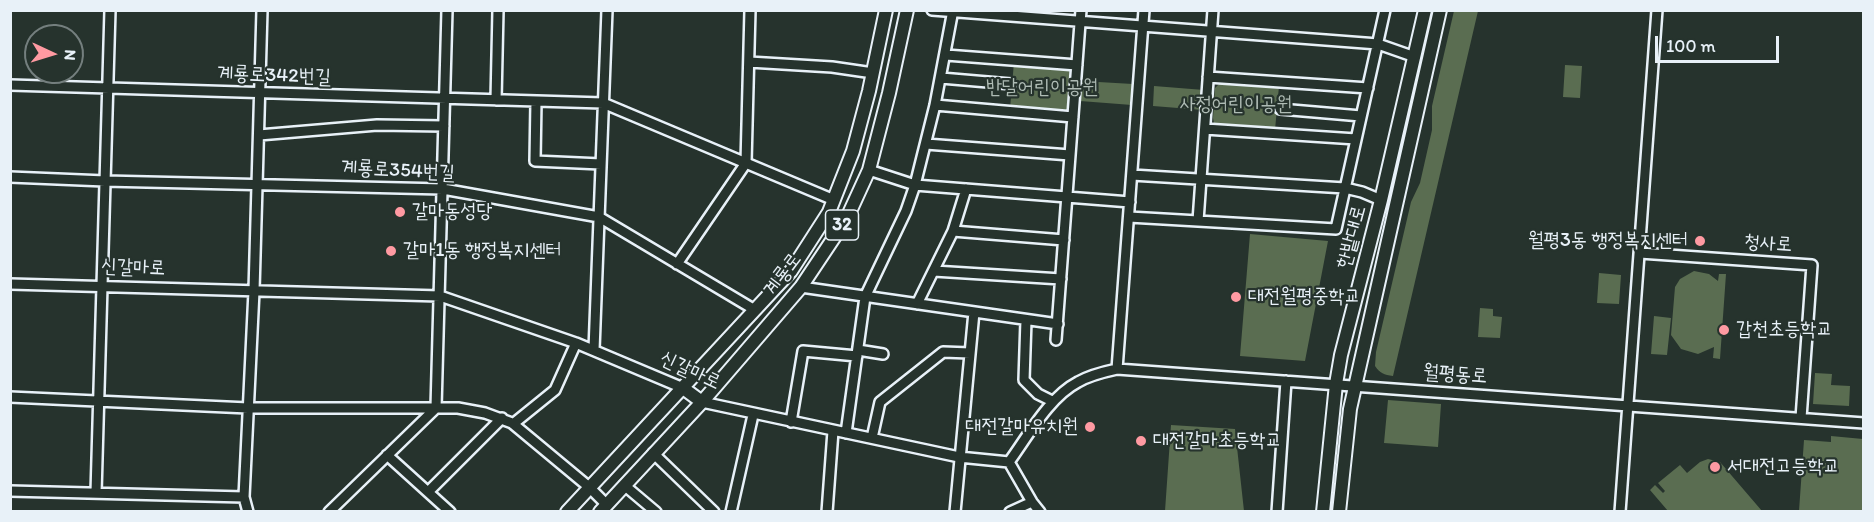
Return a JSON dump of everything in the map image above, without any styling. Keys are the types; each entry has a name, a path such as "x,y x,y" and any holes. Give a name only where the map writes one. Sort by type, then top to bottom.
{"main road":[{"name":"계룡로","path":"567,512 791,271 829,212 853,151 886,10"},
{"name":"계룡로","path":"603,508 702,402 801,287 847,218 869,170 907,10"},
{"name":"한밭대로","path":"1323,512 1341,355 1381,200 1425,10"},
{"name":"한밭대로","path":"1339,512 1350,409 1440,10"},
{"name":"신갈마로","path":"683,388 702,402"}],"street":[{"path":"96,493 110,10"},
{"path":"248,512 244,497 254,291 262,10"},
{"path":"329,512 436,408 447,10"},
{"path":"496,100 498,10"},
{"path":"594,350 607,10"},
{"path":"677,264 746,163 750,10"},
{"path":"932,10 1378,44 1415,57"},
{"path":"1056,340 1081,10"},
{"path":"1117,369 1144,10"},
{"path":"1198,221 1213,10"},
{"path":"1129,217 1336,229 1385,10"},
{"path":"1620,512 1657,10"},
{"path":"846,433 865,297 906,211 915,185 941,78 953,12"},
{"path":"946,55 1077,65"},
{"path":"749,62 832,67 873,73"},
{"path":"1208,77 1368,88"},
{"path":"941,78 1011,84"},
{"name":"계룡로342번길","path":"10,85 603,103 834,200"},
{"path":"536,101 535,161 601,164"},
{"path":"935,105 1073,117"},
{"path":"1280,109 1361,116"},
{"path":"259,135 377,125 444,126"},
{"path":"1205,129 1356,138"},
{"path":"926,144 1070,155"},
{"path":"869,170 915,185 1130,202"},
{"path":"1132,175 1345,188 1381,200"},
{"name":"계룡로354번길","path":"10,177 443,189 599,217 755,310"},
{"path":"917,304 952,231 966,189"},
{"path":"952,231 1064,240"},
{"name":"청사로","path":"1640,253 1812,266 1801,418"},
{"path":"934,271 1061,279"},
{"name":"신갈마로","path":"10,284 440,296 576,343 683,388"},
{"path":"801,287 1058,324"},
{"path":"955,512 974,312"},
{"path":"1026,320 1024,380 1038,394 1052,402"},
{"path":"513,424 555,390 576,343"},
{"path":"791,422 803,351 883,354"},
{"path":"872,438 880,402 943,352 970,353"},
{"name":"월평동로","path":"1009,462 1052,402 1077,382 1092,375 1117,369 1863,423"},
{"path":"1276,512 1286,381"},
{"path":"10,398 248,408 436,408 476,411 502,418 513,424 589,487 603,508"},
{"name":"신갈마로","path":"702,402 959,457 1009,462"},
{"path":"731,512 753,414"},
{"path":"428,492 502,418"},
{"path":"827,512 833,431"},
{"path":"653,453 714,512"},
{"path":"387,455 448,511"},
{"path":"1009,462 1040,512"},
{"path":"624,485 656,512"},
{"path":"10,491 244,497"},
{"path":"1010,512 1032,502"}],"green space":[{"path":"1454,11 1478,11 1393,376 1390,376 1375,366 1376,352 1411,202 1420,183 1432,130 1432,106"},
{"name":"반달어린이공원","path":"1014,62 1073,67 1070,114 1010,109"},
{"path":"1565,65 1582,66 1580,98 1563,97"},
{"path":"1081,81 1133,84 1132,105 1080,101"},
{"name":"사정어린이공원","path":"1221,82 1279,86 1275,130 1218,126 1214,123 1215,88"},
{"path":"1154,86 1204,90 1203,110 1153,106"},
{"path":"1250,234 1328,241 1305,361 1240,356"},
{"path":"1694,271 1709,274 1718,281 1719,274 1726,274 1720,359 1713,358 1714,347 1698,354 1681,349 1671,335 1675,287 1680,279"},
{"path":"1599,273 1621,275 1619,304 1597,303"},
{"path":"1480,308 1493,309 1493,316 1502,317 1500,338 1478,337"},
{"path":"1654,316 1671,318 1667,355 1651,354"},
{"path":"1815,373 1832,374 1831,385 1850,386 1849,406 1813,404"},
{"path":"1388,400 1441,404 1438,447 1384,443"},
{"path":"1171,425 1235,429 1244,511 1165,511"},
{"path":"1831,436 1863,439 1863,511 1799,511 1804,440 1831,442"},
{"path":"1708,459 1720,462 1762,511 1668,511 1650,490 1655,485 1663,493 1665,491 1658,483 1680,465 1687,473 1700,462"}],"place":[{"name":"갈마동성당","path":"400,212"},
{"name":"월평3동 행정복지센터","path":"1700,241"},
{"name":"갈마1동 행정복지센터","path":"391,251"},
{"name":"대전월평중학교","path":"1236,297"},
{"name":"갑천초등학교","path":"1724,330"},
{"name":"대전갈마유치원","path":"1090,427"},
{"name":"대전갈마초등학교","path":"1141,441"},
{"name":"서대전고등학교","path":"1715,467"}]}
